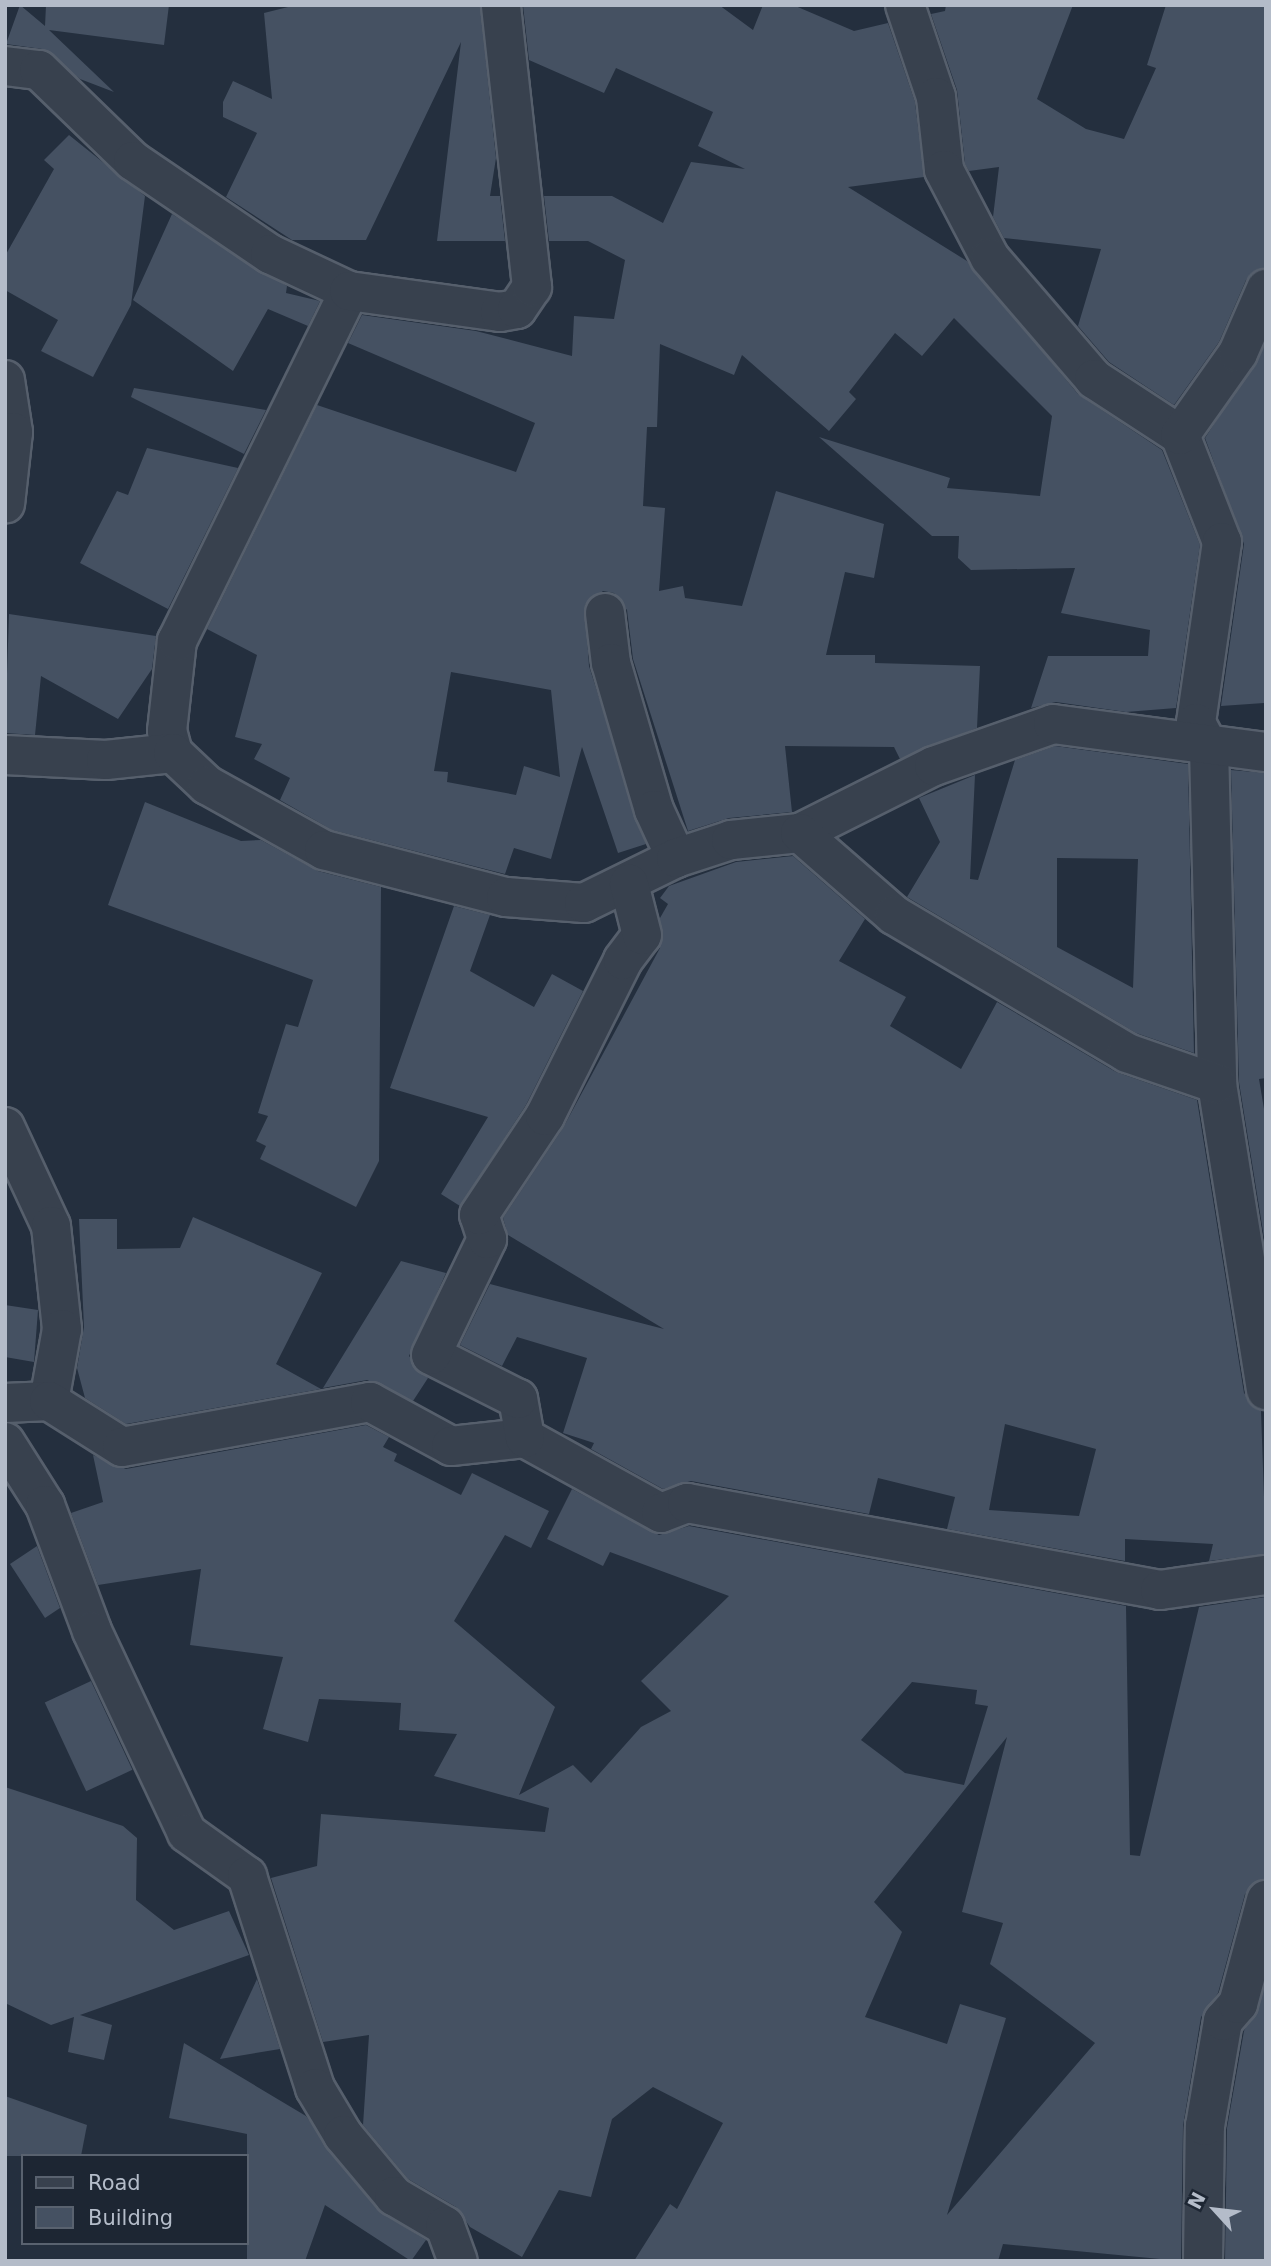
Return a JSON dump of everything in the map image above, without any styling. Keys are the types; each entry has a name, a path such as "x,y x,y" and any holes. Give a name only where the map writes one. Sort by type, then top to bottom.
{"street":[{"path":"5,66 39,70 133,161 270,254 349,291 500,312 517,309 532,287 501,5"},
{"path":"905,5 936,97 944,170 990,258 1094,379 1180,435 1223,542 1196,723 1209,747 1217,1084 1266,1390"},
{"path":"1180,435 1238,353 1266,289"},
{"path":"349,291 177,641 167,731 173,753 207,785 324,850 506,897 584,903 629,884 676,858 731,840 800,833 934,766 1053,724 1209,747 1266,752"},
{"path":"5,380 13,432 5,504"},
{"path":"605,613 622,703 653,810 676,858"},
{"path":"5,755 106,760 173,753"},
{"path":"800,833 894,915 1127,1052 1217,1084"},
{"path":"525,1438 518,1399 431,1355 487,1239 480,1215 545,1116 642,935 629,884"},
{"path":"5,1127 51,1226 62,1329 49,1401"},
{"path":"5,1403 49,1401 122,1447 370,1402 451,1446 525,1438 661,1513 687,1503 1160,1590 1266,1575"},
{"path":"5,1442 45,1505 92,1631 187,1833 247,1876 315,2088 343,2135 394,2196 444,2226 458,2261"},
{"path":"1203,2261 1205,2126 1221,2034 1238,2004 1266,1900"}],"building":[{"path":"20,5 45,26 46,5 169,5 164,45 49,30 114,92 80,79 42,49 6,44"},
{"path":"296,5 480,5 496,158 490,196 500,196 505,241 437,241 461,42 366,240 292,240 226,197 257,133 223,117 223,102 233,81 272,99 264,13"},
{"path":"523,5 719,5 753,30 763,5 793,5 854,31 888,23 915,102 924,177 848,187 967,261 1078,394 1162,450 1200,545 1176,708 1126,712 1056,702 1031,708 1048,656 1148,656 1150,630 1061,613 1075,568 971,570 958,558 959,536 932,536 819,437 950,478 947,488 1040,496 1052,416 954,318 922,356 895,333 849,392 856,399 829,431 742,355 734,375 660,344 657,427 647,427 643,506 665,508 659,591 683,586 685,598 742,606 776,491 884,524 874,578 845,572 826,655 875,655 875,663 980,666 977,728 900,759 894,747 785,746 792,812 729,818 688,831 633,659 627,610 614,593 603,591 585,605 589,666 646,844 618,853 582,747 551,859 514,848 505,874 332,830 280,800 290,778 254,759 262,744 235,737 257,655 207,629 317,405 516,472 535,423 348,343 362,315 476,331 572,356 574,316 614,319 625,260 588,241 549,241 544,196 612,196 663,223 691,162 745,169 698,146 713,112 616,68 604,93 529,60","holes":["451,672 551,690 560,777 524,766 516,795 447,782 448,772 434,771"]},
{"path":"946,5 1073,5 1037,99 1086,129 1124,139 1156,68 1147,65 1166,5 1266,5 1266,268 1246,280 1219,342 1174,405 1109,362 1078,326 1101,249 1004,238 993,217 999,167 969,171 965,164 957,90 931,14 945,11"},
{"path":"69,135 145,196 131,305 93,377 41,351 58,320 5,290 5,256 54,169 44,160"},
{"path":"172,214 287,286 286,293 320,301 308,326 268,309 233,371 133,300"},
{"path":"1266,344 1264,703 1221,706 1244,544 1205,438"},
{"path":"134,388 266,410 244,454 131,397"},
{"path":"147,448 238,468 168,609 80,563 117,491 128,495"},
{"path":"9,614 156,636 152,669 118,719 41,676 35,735 5,733"},
{"path":"1055,746 1188,764 1194,1053 1136,1033 907,897 940,842 919,798 975,775 970,879 978,880 1015,760","holes":["1057,858 1138,859 1133,988 1057,947"]},
{"path":"1231,770 1266,773 1266,1078 1259,1079 1266,1121 1266,1250 1239,1082"},
{"path":"145,802 241,841 261,840 318,871 381,887 379,1161 356,1207 260,1159 266,1146 256,1141 268,1116 258,1113 286,1024 298,1027 313,980 108,905"},
{"path":"793,856 865,919 839,961 906,997 890,1026 961,1069 997,1002 1116,1072 1197,1100 1244,1393 1261,1411 1266,1554 1209,1561 1213,1544 1125,1539 1125,1561 947,1529 955,1497 878,1478 869,1514 691,1481 663,1489 591,1449 594,1443 563,1433 587,1358 517,1337 502,1366 460,1345 490,1284 664,1329 508,1235 503,1218 563,1128 660,948 660,918 668,904 660,898 669,886 736,862","holes":["1005,1424 1096,1449 1079,1516 989,1510"]},
{"path":"454,906 490,915 470,971 534,1007 552,974 583,991 526,1105 460,1206 441,1194 488,1117 390,1088"},
{"path":"193,1217 322,1273 276,1364 321,1389 126,1424 85,1398 77,1368 84,1327 79,1219 117,1219 117,1249 180,1248"},
{"path":"401,1261 446,1273 409,1356 428,1378 413,1401 367,1380 323,1388"},
{"path":"5,1305 38,1310 34,1362 5,1357"},
{"path":"366,1425 389,1437 383,1447 397,1454 394,1461 461,1495 472,1473 549,1511 531,1548 505,1535 454,1621 555,1707 519,1795 573,1765 591,1783 641,1727 671,1711 641,1681 729,1596 610,1552 603,1566 547,1539 572,1489 659,1535 689,1526 1126,1606 1130,1855 1140,1856 1199,1607 1266,1597 1266,1879 1245,1894 1218,1993 1201,2017 1183,2126 1181,2261 1003,2244 998,2261 634,2261 670,2204 677,2209 723,2123 653,2087 612,2119 591,2197 559,2190 522,2257 470,2227 456,2207 408,2179 363,2125 369,2035 323,2042 271,1878 317,1866 321,1814 545,1832 549,1808 434,1776 457,1734 399,1730 401,1703 319,1699 308,1742 263,1729 283,1657 190,1645 201,1569 98,1585 71,1513 103,1502 93,1455 126,1469","holes":["912,1682 977,1690 975,1704 988,1706 964,1785 905,1773 861,1740","1007,1737 962,1912 1003,1923 990,1964 1095,2043 947,2215 1006,2018 960,2004 947,2044 865,2017 902,1932 874,1902"]},
{"path":"37,1546 60,1608 45,1618 10,1564"},
{"path":"91,1681 132,1770 86,1791 45,1703"},
{"path":"5,1787 123,1826 137,1838 136,1900 174,1930 229,1911 249,1955 80,2015 112,2025 104,2060 68,2052 74,2017 51,2025 5,2003"},
{"path":"257,1979 280,2049 220,2059"},
{"path":"1266,1985 1266,2261 1225,2261 1227,2128 1244,2031"},
{"path":"184,2043 306,2116 378,2210 426,2240 411,2261 325,2205 305,2261 247,2261 247,2134 169,2118"},
{"path":"5,2096 87,2125 81,2154 5,2156"}]}
